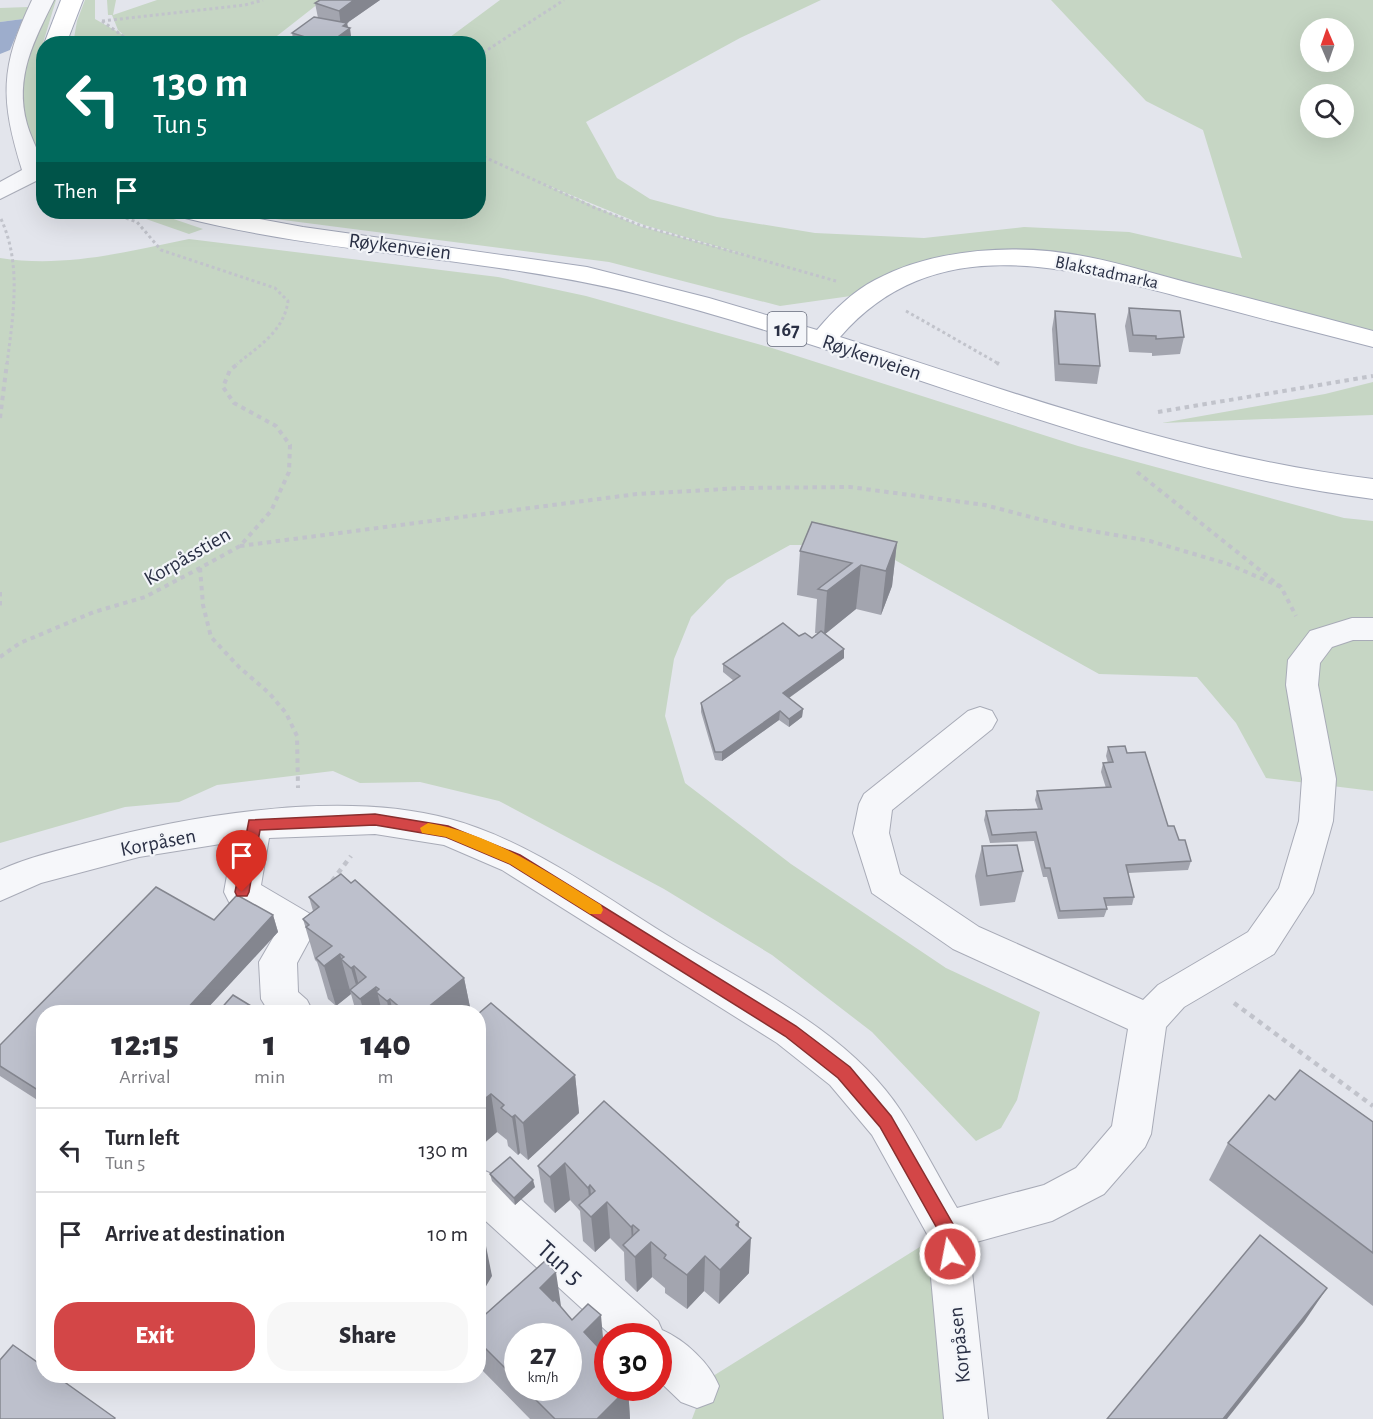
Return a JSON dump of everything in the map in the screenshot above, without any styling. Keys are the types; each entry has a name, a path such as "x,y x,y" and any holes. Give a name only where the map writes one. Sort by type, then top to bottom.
{"main road":[{"path":"58,36 72,0"},
{"name":"Røykenveien","path":"223,219 295,234 494,258 584,274 713,307 823,340 1016,406 1154,445 1248,468 1373,489"},
{"name":"Blakstadmarka","path":"823,340 843,315 885,284 929,268 975,261 1053,260 1124,273 1373,339"}],"street":[{"path":"0,192 35,172 16,131 6,72 43,0"},
{"path":"947,1230 1052,1202 1090,1181 1131,1134 1148,1020 1170,996 1261,943 1295,893 1316,821 1319,779 1302,685 1304,660 1321,639 1352,629 1373,629"},
{"path":"981,720 876,804 871,833 885,883 966,938 1148,1020"},
{"name":"Korpåsen","path":"0,886 33,871 139,843 254,825 298,822 375,819 448,832 505,856 781,1024 844,1072 886,1122 947,1230 966,1419"},
{"path":"254,825 242,892 299,926 278,962 280,999 286,1005"},
{"name":"Tun 5","path":"486,1194 629,1323"},
{"path":"672,1363 697,1386"}],"path":[{"path":"120,36 102,21 245,5 263,0"},
{"path":"486,51 563,1"},
{"path":"486,158 593,207 642,226 872,293 1006,368"},
{"path":"0,219 12,251 13,292 0,418"},
{"name":"Korpåsstien","path":"0,657 20,643 94,612 146,597 240,546 271,511 289,472 290,445 276,426 234,403 223,387 230,369 270,337 286,318 288,301 275,288 161,250 137,222 129,219"},
{"path":"1158,412 1373,376"},
{"path":"240,546 530,506 638,494 742,488 850,487 985,505 1069,527 1150,541 1228,564 1281,587 1134,470"},
{"path":"200,568 203,605 212,637 239,667 269,693 286,713 297,735 298,822"},
{"path":"0,592 0,609"},
{"path":"299,926 353,852"},
{"path":"1201,979 1373,1106"}],"green space":[{"path":"50,0 56,0 45,36 36,36 36,148 23,118 20,99 21,80 33,42"},
{"path":"85,0 95,0 95,19 125,36 74,36"},
{"path":"107,0 116,0 113,15 157,0 323,0 277,36 125,36 118,30 112,15 108,15"},
{"path":"500,0 821,0 740,38 586,122 617,178 650,199 717,217 815,233 924,238 1024,227 1129,232 1242,258 1203,130 1146,101 1051,0 1373,0 1373,334 1014,259 929,268 872,293 780,306 609,262 276,219 486,219 486,36 451,36","holes":["539,182 644,225 750,256 639,226"]},
{"path":"28,7 23,19 0,22 0,8"},
{"path":"146,219 174,219 203,229 189,234"},
{"path":"189,239 498,277 586,296 772,348 1078,446 1344,518 1373,521 1373,791 1266,778 1236,723 1197,677 1099,674 868,545 790,545 727,580 691,617 674,659 665,716 685,783 791,864 946,968 1040,1012 1017,1100 1001,1128 976,1141 872,1032 772,955 664,889 499,801 420,782 360,783 333,771 217,785 179,802 125,807 0,843 0,258 24,261 72,260"},
{"path":"1373,382 1373,415 1162,423 1325,394"},
{"path":"947,1230 966,1419 692,1419 698,1403 697,1386"}],"water":[{"path":"23,19 10,50 0,54 0,22"}],"building":[{"path":"320,0 354,0 339,11 315,3"},
{"path":"314,17 347,23 343,26 350,28 339,36 302,36 292,33"},
{"path":"1129,308 1180,311 1184,337 1156,339 1156,336 1133,335"},
{"path":"1055,311 1095,314 1100,366 1059,364"},
{"path":"812,522 897,542 886,571 861,565 827,591 818,589 852,563 800,551"},
{"path":"783,623 799,636 805,633 812,638 821,631 844,649 783,693 803,709 789,719 780,711 722,752 715,752 701,703 740,676 723,664"},
{"path":"1125,746 1127,753 1145,752 1168,826 1174,826 1179,840 1185,840 1191,861 1126,865 1134,897 1104,898 1107,909 1060,911 1050,868 1045,868 1036,832 992,835 986,811 1042,809 1037,791 1111,787 1103,763 1113,762 1108,747"},
{"path":"1017,845 1023,871 987,876 982,846"},
{"path":"341,874 351,883 355,880 464,978 431,1005 397,1005 390,999 387,1001 376,992 379,989 376,987 360,999 350,990 366,977 354,966 351,968 341,959 344,957 340,954 324,966 316,958 332,946 306,927 309,925 303,919 319,907 309,897"},
{"path":"156,887 214,920 237,895 273,915 190,1005 39,1005"},
{"path":"233,995 249,1005 224,1005"},
{"path":"491,1003 575,1075 523,1123 515,1115 512,1117 501,1108 504,1105 491,1094 486,1098 486,1007"},
{"path":"36,1009 36,1089 0,1066 0,1045"},
{"path":"1300,1070 1373,1122 1373,1253 1228,1143 1269,1095 1275,1100"},
{"path":"604,1101 739,1222 736,1225 751,1238 720,1270 705,1256 687,1275 664,1258 666,1255 651,1242 635,1257 623,1245 639,1230 633,1225 631,1227 607,1202 591,1217 579,1205 595,1191 590,1185 588,1188 565,1163 550,1177 538,1166"},
{"path":"510,1157 533,1180 514,1198 490,1174"},
{"path":"1260,1235 1327,1288 1223,1419 1107,1419"},
{"path":"545,1261 556,1272 540,1288 553,1301 555,1300 572,1320 588,1304 601,1315 584,1332 594,1343 594,1401 615,1401 597,1419 555,1419 537,1401 582,1401 582,1323 504,1323 504,1367 486,1349 486,1314"},
{"path":"13,1345 36,1361 36,1383 66,1383 115,1418 0,1419 0,1360"}],"slow traffic":[{"path":"428,828 448,832 515,860 596,910"}],"route":[{"path":"242,892 254,825 375,819 448,832 515,860 791,1031 844,1072 886,1122 947,1230 950,1254"}]}
